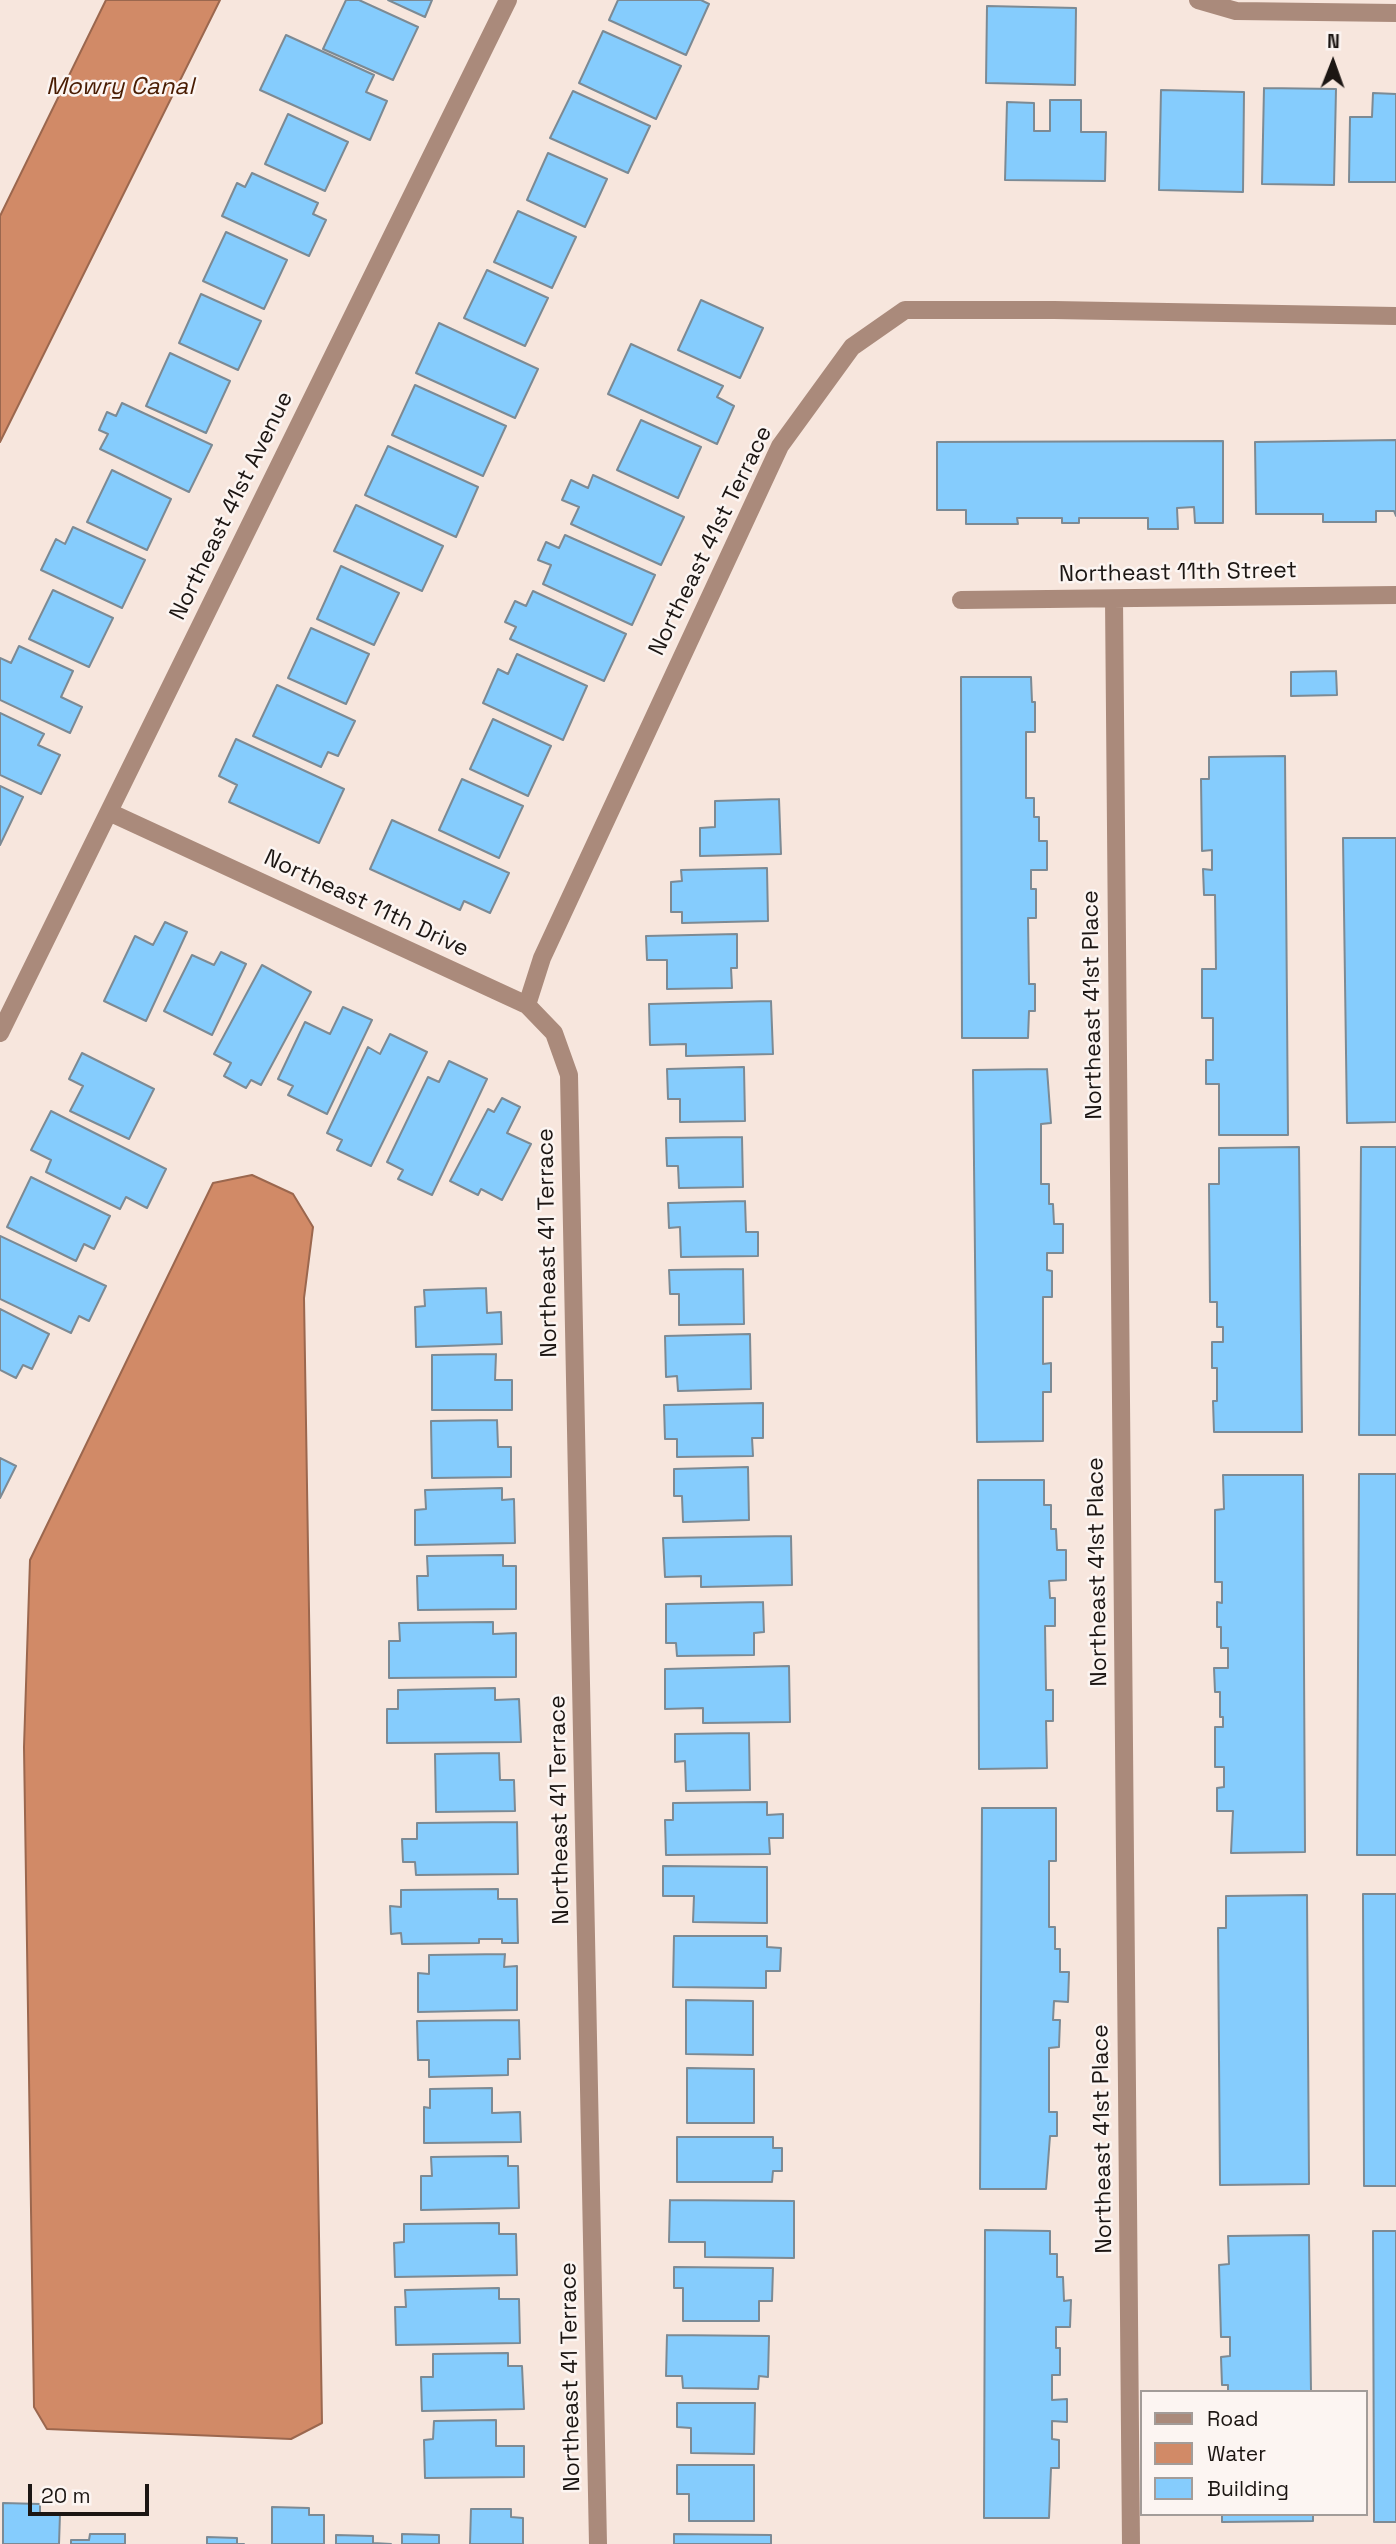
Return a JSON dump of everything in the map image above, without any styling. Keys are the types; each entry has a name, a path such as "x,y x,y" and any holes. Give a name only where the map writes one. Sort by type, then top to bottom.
{"street":[{"name":"Northeast 41st Avenue","path":"0,1033 508,0"},
{"path":"1198,0 1236,11 1396,13"},
{"name":"Northeast 41st Terrace","path":"527,1005 542,958 780,446 852,346 905,310 1396,316"},
{"name":"Northeast 11th Street","path":"961,600 1396,595"},
{"name":"Northeast 41st Place","path":"1114,599 1131,2544"},
{"name":"Northeast 11th Drive","path":"109,812 527,1005 554,1033 569,1075"},
{"name":"Northeast 41 Terrace","path":"569,1075 598,2544"}],"water":[{"name":"Mowry Canal","path":"106,0 220,0 0,442 0,216"},
{"path":"252,1175 293,1194 313,1227 304,1298 322,2423 291,2439 47,2429 34,2407 24,1747 30,1560 213,1183"}],"building":[{"path":"346,0 359,0 418,27 393,80 323,49"},
{"path":"388,0 432,0 425,17"},
{"path":"618,0 701,0 709,4 686,55 609,20"},
{"path":"987,6 1076,8 1075,85 986,83"},
{"path":"603,31 681,66 656,119 579,83"},
{"path":"286,35 374,75 366,92 387,101 370,140 260,90"},
{"path":"1264,88 1336,89 1334,185 1262,184"},
{"path":"1161,90 1244,92 1243,192 1159,190"},
{"path":"573,91 650,126 628,173 550,138"},
{"path":"1373,93 1396,94 1396,182 1349,182 1350,117 1372,117"},
{"path":"1050,100 1081,100 1081,132 1106,132 1105,181 1005,180 1007,102 1034,103 1034,131 1050,131"},
{"path":"288,114 348,142 325,191 265,164"},
{"path":"548,153 607,179 585,227 527,200"},
{"path":"252,173 318,203 313,214 326,220 309,256 222,216 237,183 245,187"},
{"path":"518,211 576,237 552,288 494,262"},
{"path":"226,232 287,260 264,309 203,281"},
{"path":"487,270 548,298 525,346 464,318"},
{"path":"201,294 261,321 238,370 179,343"},
{"path":"701,300 763,328 740,378 678,350"},
{"path":"439,323 538,369 515,418 416,373"},
{"path":"631,344 723,386 717,397 734,406 717,444 608,394"},
{"path":"170,353 230,381 206,433 146,406"},
{"path":"415,385 506,426 483,476 392,435"},
{"path":"122,403 212,445 189,492 100,449 108,434 99,430 107,412 116,416"},
{"path":"641,420 701,447 678,498 617,470"},
{"path":"1396,440 1396,516 1394,511 1376,511 1376,522 1323,522 1323,514 1256,514 1255,442"},
{"path":"1223,441 1223,523 1195,523 1194,507 1177,508 1178,529 1148,529 1148,518 1079,518 1079,523 1062,523 1062,518 1017,518 1018,524 966,524 966,510 937,510 937,442"},
{"path":"388,446 478,487 456,537 365,495"},
{"path":"112,470 171,499 147,550 87,522"},
{"path":"593,475 684,517 661,565 571,524 579,507 562,500 571,480 588,488"},
{"path":"356,505 443,546 422,591 334,551"},
{"path":"73,527 145,560 122,608 41,570 56,539 65,544"},
{"path":"565,535 655,575 632,625 543,584 551,565 538,560 546,542 559,548"},
{"path":"341,566 399,593 374,645 317,619"},
{"path":"53,590 113,618 89,667 29,639"},
{"path":"533,591 626,634 604,681 510,639 516,627 505,622 515,601 526,606"},
{"path":"311,628 369,654 346,704 288,678"},
{"path":"19,646 73,671 61,697 82,707 70,733 0,700 0,658 11,663"},
{"path":"517,654 587,686 563,740 483,703 498,669 508,674"},
{"path":"1336,671 1337,695 1291,696 1291,672"},
{"path":"961,677 1031,677 1032,702 1035,702 1035,732 1026,732 1026,798 1034,798 1034,817 1039,817 1039,841 1047,841 1047,870 1031,870 1031,889 1036,889 1036,918 1028,918 1029,984 1035,984 1035,1011 1029,1011 1028,1038 962,1038"},
{"path":"277,685 355,721 338,756 328,752 321,767 253,736"},
{"path":"0,713 44,734 38,745 60,755 41,794 0,775"},
{"path":"493,719 551,746 528,796 470,769"},
{"path":"236,739 344,789 319,843 229,802 237,785 219,776"},
{"path":"1285,756 1288,1135 1219,1135 1219,1084 1206,1084 1206,1060 1213,1060 1213,1018 1202,1018 1202,969 1216,969 1215,895 1204,895 1203,869 1212,870 1212,850 1202,851 1201,779 1209,779 1209,757"},
{"path":"462,779 523,806 499,858 439,830"},
{"path":"0,786 23,797 0,845"},
{"path":"779,799 781,854 700,856 700,828 715,827 715,801"},
{"path":"392,820 509,873 490,913 464,901 460,910 370,869"},
{"path":"1343,838 1396,838 1396,1122 1347,1123"},
{"path":"767,868 768,921 682,923 682,912 671,912 671,882 682,881 681,870"},
{"path":"165,922 187,932 146,1021 104,1001 135,936 153,945"},
{"path":"737,934 737,968 731,968 732,988 667,989 667,960 647,960 646,936"},
{"path":"221,952 246,964 212,1035 164,1011 192,955 214,965"},
{"path":"262,965 311,992 261,1085 251,1080 246,1088 224,1076 231,1063 214,1054"},
{"path":"771,1001 773,1054 686,1056 686,1044 650,1045 649,1004"},
{"path":"343,1007 372,1020 327,1114 288,1095 293,1086 278,1079 305,1022 330,1034"},
{"path":"390,1034 427,1052 371,1166 337,1150 342,1140 327,1133 368,1047 380,1054"},
{"path":"82,1053 154,1089 129,1139 70,1111 83,1086 69,1079"},
{"path":"449,1061 487,1079 432,1195 398,1179 403,1170 387,1162 428,1077 439,1082"},
{"path":"744,1067 745,1121 680,1122 680,1099 668,1099 667,1069"},
{"path":"1047,1069 1051,1123 1041,1124 1041,1184 1049,1184 1049,1204 1053,1204 1054,1224 1063,1224 1063,1253 1047,1253 1047,1270 1052,1271 1052,1297 1043,1297 1043,1364 1051,1363 1051,1392 1043,1392 1043,1441 977,1442 973,1070"},
{"path":"502,1098 520,1107 507,1133 531,1144 502,1200 481,1189 478,1195 450,1181 488,1109 494,1112"},
{"path":"51,1111 166,1169 147,1208 126,1197 120,1209 46,1172 51,1160 31,1150"},
{"path":"742,1137 743,1187 679,1188 678,1166 667,1166 666,1138"},
{"path":"1299,1147 1302,1432 1214,1432 1213,1401 1217,1401 1217,1368 1212,1368 1212,1342 1223,1342 1223,1327 1217,1327 1217,1302 1210,1302 1209,1184 1219,1184 1219,1148"},
{"path":"1361,1147 1396,1147 1396,1435 1359,1435"},
{"path":"31,1177 110,1216 94,1249 84,1244 76,1261 7,1227"},
{"path":"745,1201 746,1232 758,1232 758,1256 681,1257 680,1227 669,1228 668,1203"},
{"path":"0,1236 106,1286 89,1321 79,1316 71,1333 0,1299"},
{"path":"743,1269 744,1324 679,1325 679,1294 670,1294 669,1270"},
{"path":"486,1288 487,1313 501,1312 502,1344 416,1347 415,1307 425,1306 424,1290"},
{"path":"0,1309 49,1334 32,1369 23,1365 16,1378 0,1370"},
{"path":"750,1334 751,1389 678,1391 677,1376 666,1377 665,1336"},
{"path":"496,1354 495,1380 512,1380 512,1410 432,1410 432,1355"},
{"path":"763,1403 763,1438 752,1438 753,1456 677,1457 677,1439 665,1439 664,1405"},
{"path":"497,1420 498,1447 511,1447 511,1477 432,1478 431,1421"},
{"path":"0,1458 16,1466 0,1498"},
{"path":"748,1467 749,1520 683,1522 682,1496 674,1496 674,1469"},
{"path":"1359,1474 1396,1474 1396,1855 1357,1855"},
{"path":"1223,1475 1303,1475 1305,1852 1231,1853 1233,1811 1217,1811 1217,1788 1224,1787 1224,1767 1215,1767 1215,1727 1223,1727 1223,1717 1220,1717 1220,1692 1215,1692 1214,1668 1228,1668 1228,1648 1221,1648 1221,1627 1217,1627 1217,1602 1222,1603 1222,1582 1215,1582 1215,1510 1224,1509"},
{"path":"978,1480 1044,1480 1044,1505 1051,1505 1051,1529 1056,1529 1057,1550 1066,1550 1066,1580 1049,1581 1050,1598 1055,1598 1055,1626 1045,1626 1046,1690 1053,1690 1053,1721 1046,1721 1047,1768 979,1769"},
{"path":"502,1488 502,1500 514,1499 515,1543 415,1545 415,1510 426,1509 425,1490"},
{"path":"791,1536 792,1585 701,1587 701,1576 665,1577 663,1538"},
{"path":"503,1555 503,1566 516,1566 516,1609 418,1610 417,1576 428,1576 427,1556"},
{"path":"763,1602 764,1632 754,1633 754,1655 677,1656 676,1643 666,1643 666,1604"},
{"path":"493,1622 493,1634 516,1633 516,1677 389,1678 389,1641 400,1641 399,1623"},
{"path":"789,1666 790,1722 703,1723 703,1708 665,1709 665,1669"},
{"path":"495,1688 495,1700 519,1699 521,1742 387,1743 387,1709 398,1709 398,1690"},
{"path":"749,1733 750,1790 686,1791 685,1761 675,1762 675,1734"},
{"path":"499,1753 500,1780 514,1780 515,1811 436,1812 435,1754"},
{"path":"767,1802 767,1815 783,1814 783,1838 769,1838 770,1854 666,1855 665,1820 673,1820 673,1803"},
{"path":"982,1808 1056,1808 1056,1861 1049,1861 1049,1927 1055,1927 1055,1949 1060,1949 1060,1972 1069,1972 1068,2002 1054,2001 1053,2020 1060,2020 1059,2047 1049,2048 1049,2112 1057,2112 1057,2136 1050,2136 1046,2189 980,2189"},
{"path":"517,1822 518,1874 416,1875 415,1862 403,1862 402,1839 417,1839 417,1823"},
{"path":"663,1866 767,1867 767,1923 693,1922 694,1896 663,1896"},
{"path":"498,1889 498,1899 517,1899 518,1943 502,1943 502,1939 479,1939 479,1943 402,1944 401,1933 391,1934 390,1906 401,1907 401,1890"},
{"path":"1363,1894 1396,1894 1396,2186 1364,2186"},
{"path":"1307,1895 1309,2184 1220,2185 1218,1928 1226,1928 1226,1896"},
{"path":"674,1936 767,1936 767,1947 781,1948 780,1971 766,1971 766,1988 673,1987"},
{"path":"505,1954 504,1967 517,1966 517,2010 418,2012 418,1973 429,1974 429,1955"},
{"path":"686,2000 753,2001 753,2055 686,2054"},
{"path":"519,2020 520,2059 508,2059 508,2075 429,2077 429,2060 418,2060 417,2021"},
{"path":"687,2068 754,2069 754,2123 687,2123"},
{"path":"492,2088 492,2113 520,2112 521,2142 424,2143 424,2107 430,2108 430,2089"},
{"path":"677,2137 773,2137 773,2148 782,2148 782,2171 773,2171 772,2182 677,2182"},
{"path":"508,2156 508,2166 518,2166 519,2208 421,2210 421,2176 432,2176 431,2157"},
{"path":"670,2200 794,2201 794,2258 705,2257 705,2242 669,2242"},
{"path":"499,2223 499,2234 516,2234 517,2275 395,2277 394,2243 404,2242 404,2224"},
{"path":"985,2230 1050,2231 1050,2254 1057,2254 1057,2277 1063,2277 1064,2301 1071,2300 1070,2327 1056,2327 1056,2348 1060,2348 1060,2375 1052,2375 1052,2400 1067,2399 1067,2422 1052,2421 1052,2439 1059,2440 1059,2468 1051,2468 1049,2518 984,2518"},
{"path":"1373,2231 1396,2231 1396,2522 1374,2522"},
{"path":"1309,2235 1311,2390 1228,2390 1228,2385 1222,2385 1221,2357 1230,2356 1230,2337 1221,2337 1219,2265 1229,2264 1228,2236"},
{"path":"674,2267 773,2268 772,2301 759,2301 759,2321 683,2321 683,2288 674,2288"},
{"path":"499,2288 499,2299 519,2299 520,2343 396,2345 395,2307 406,2307 405,2290"},
{"path":"667,2335 769,2336 768,2377 759,2376 758,2389 683,2388 682,2376 666,2376"},
{"path":"508,2353 508,2366 522,2366 524,2409 422,2411 421,2377 433,2377 433,2354"},
{"path":"677,2403 755,2403 754,2454 691,2453 691,2428 677,2427"},
{"path":"496,2420 496,2446 524,2446 524,2477 425,2478 424,2440 433,2439 434,2421"},
{"path":"677,2465 754,2465 754,2521 689,2521 689,2494 677,2494"},
{"path":"3,2503 40,2504 40,2513 60,2514 59,2544 3,2544"},
{"path":"272,2507 309,2508 309,2515 324,2515 324,2544 272,2544"},
{"path":"471,2509 511,2509 511,2517 523,2518 523,2544 470,2544"},
{"path":"1222,2516 1313,2516 1313,2521 1222,2522"},
{"path":"90,2534 125,2534 125,2544 71,2544 71,2540 89,2540"},
{"path":"402,2534 439,2535 439,2544 402,2544"},
{"path":"674,2534 771,2535 771,2544 674,2544"},
{"path":"336,2535 373,2536 373,2543 391,2544 336,2544"},
{"path":"207,2537 237,2538 237,2544 207,2544"}]}
